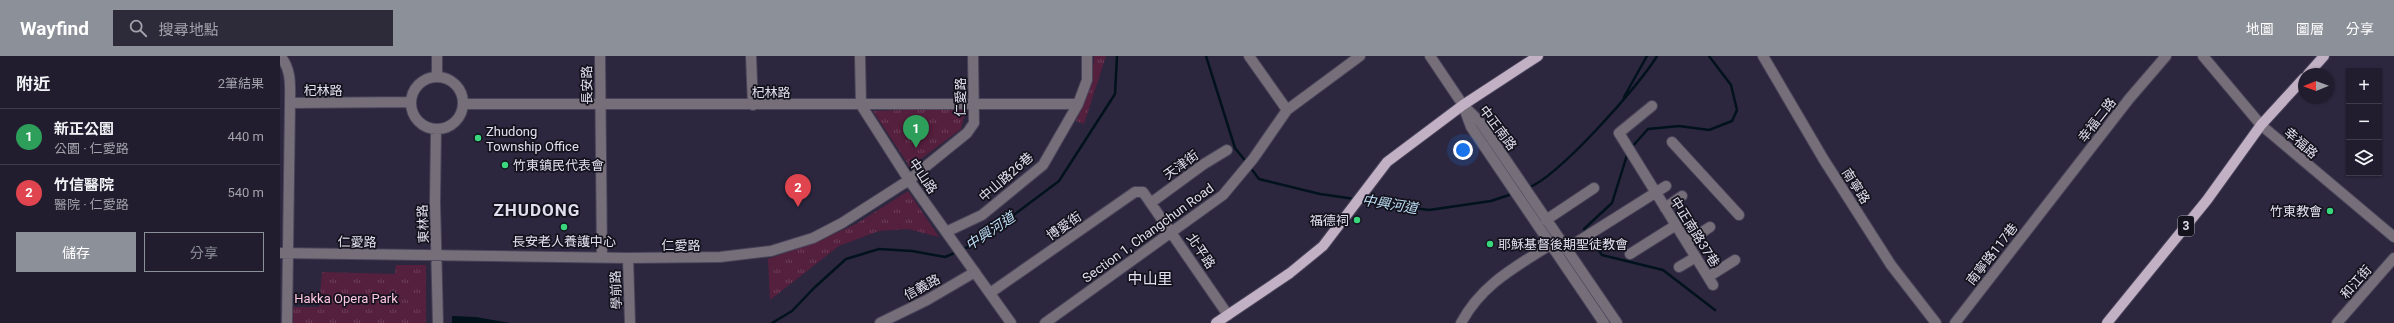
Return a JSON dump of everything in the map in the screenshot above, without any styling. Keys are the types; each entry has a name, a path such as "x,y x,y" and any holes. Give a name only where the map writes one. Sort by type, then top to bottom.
{"main road":[{"path":"1216,323 1290,273 1324,246 1387,162 1463,105 1538,56"},
{"path":"2313,68 2324,56"},
{"name":"3","path":"2107,323 2207,200 2261,125 2298,85"}],"street":[{"path":"280,56 286,62 290,78 290,103"},
{"path":"437,56 437,76"},
{"name":"長安路","path":"600,56 602,258"},
{"path":"751,56 753,105"},
{"path":"860,56 861,105"},
{"name":"仁愛路","path":"284,253 436,257 720,258 771,250 813,238 842,223 909,180 967,133 974,123 973,56"},
{"name":"中山路26巷","path":"946,232 982,215 1043,165 1078,104 1087,80 1087,56"},
{"path":"1248,56 1287,110"},
{"name":"Section 1, Changchun Road","path":"1045,323 1173,233 1223,195 1253,159 1287,110 1360,56"},
{"path":"1430,56 1463,105"},
{"name":"南寧路","path":"1763,56 1824,160 1891,265 1936,323"},
{"name":"幸福二路","path":"2050,201 2129,99 2166,56"},
{"name":"幸福路","path":"2203,56 2261,125 2394,237"},
{"path":"437,76 449,80 459,88 463,104 458,120 444,128 436,130 421,124 413,114 410,102 414,90 422,81 437,76"},
{"name":"杞林路","path":"287,323 284,253 290,103 410,102"},
{"name":"杞林路","path":"463,104 1078,104"},
{"name":"中山路","path":"861,105 909,180 975,272"},
{"name":"中正南路","path":"1463,105 1480,122 1617,323"},
{"name":"中正南路","path":"1463,105 1471,127 1517,198 1604,323"},
{"name":"中正南路37巷","path":"1652,106 1619,133 1626,146 1711,281 1735,260"},
{"name":"東林路","path":"436,130 436,257 438,320"},
{"path":"1672,142 1738,215"},
{"name":"天津街","path":"1152,202 1204,164 1227,150"},
{"path":"1655,193 1666,186"},
{"path":"1546,220 1594,188"},
{"name":"博愛街","path":"990,294 1135,192 1144,192 1152,202"},
{"name":"中正南路37巷","path":"1566,250 1655,193"},
{"path":"1665,208 1682,196"},
{"name":"南寧路117巷","path":"1955,323 2050,201"},
{"name":"北平路","path":"1152,202 1228,315"},
{"path":"1630,254 1676,225"},
{"path":"1686,242 1710,227"},
{"path":"1460,323 1467,310 1488,286 1559,239"},
{"path":"1679,268 1696,257"},
{"name":"學前路","path":"628,258 630,322"},
{"name":"和江街","path":"2337,323 2394,258"},
{"path":"975,272 1011,323"},
{"name":"信義路","path":"880,323 927,300 975,272"}],"green space":[{"path":"1094,56 1106,56 1084,124 1076,121 1089,89"},
{"path":"966,108 961,129 910,167 873,111"},
{"path":"908,191 939,237 908,229 879,231 839,246 770,300 768,259 814,243 856,224"},
{"name":"Hakka Opera Park","path":"396,265 426,265 426,323 292,323 292,307 319,307 322,272 395,274"}],"water":[{"path":"452,316 476,317 510,323 452,323"}],"waterway":[{"name":"中興河道","path":"961,250 975,244 1059,181 1115,94 1117,56"},
{"name":"中興河道","path":"1206,56 1235,148 1247,163"},
{"path":"1624,97 1647,56"},
{"name":"中興河道","path":"1528,188 1542,180 1559,167 1578,149 1634,88 1657,56"},
{"path":"1631,148 1648,129 1679,126 1709,130 1732,121 1737,110 1731,85 1709,56"},
{"path":"1588,233 1584,229 1612,203 1628,152"},
{"name":"中興河道","path":"1250,167 1259,179 1320,194 1355,199"},
{"name":"中興河道","path":"1362,201 1429,210 1491,201 1512,194"},
{"path":"1590,238 1602,255 1663,270 1715,310"},
{"name":"中興河道","path":"772,323 792,311 814,288 846,259 879,249 912,251 945,257 957,252"}],"place":[{"name":"Zhudong Township Office","path":"478,138"},
{"name":"新正公園","path":"916,148"},
{"name":"竹東鎮民代表會","path":"505,165"},
{"name":"竹信醫院","path":"798,207"},
{"name":"竹東教會","path":"2330,211"},
{"name":"福德祠","path":"1357,220"},
{"name":"長安老人養護中心","path":"564,227"},
{"name":"耶穌基督後期聖徒教會","path":"1490,244"}],"district":[{"name":"ZHUDONG","path":"537,210"},
{"name":"中山里","path":"1150,279"}]}
